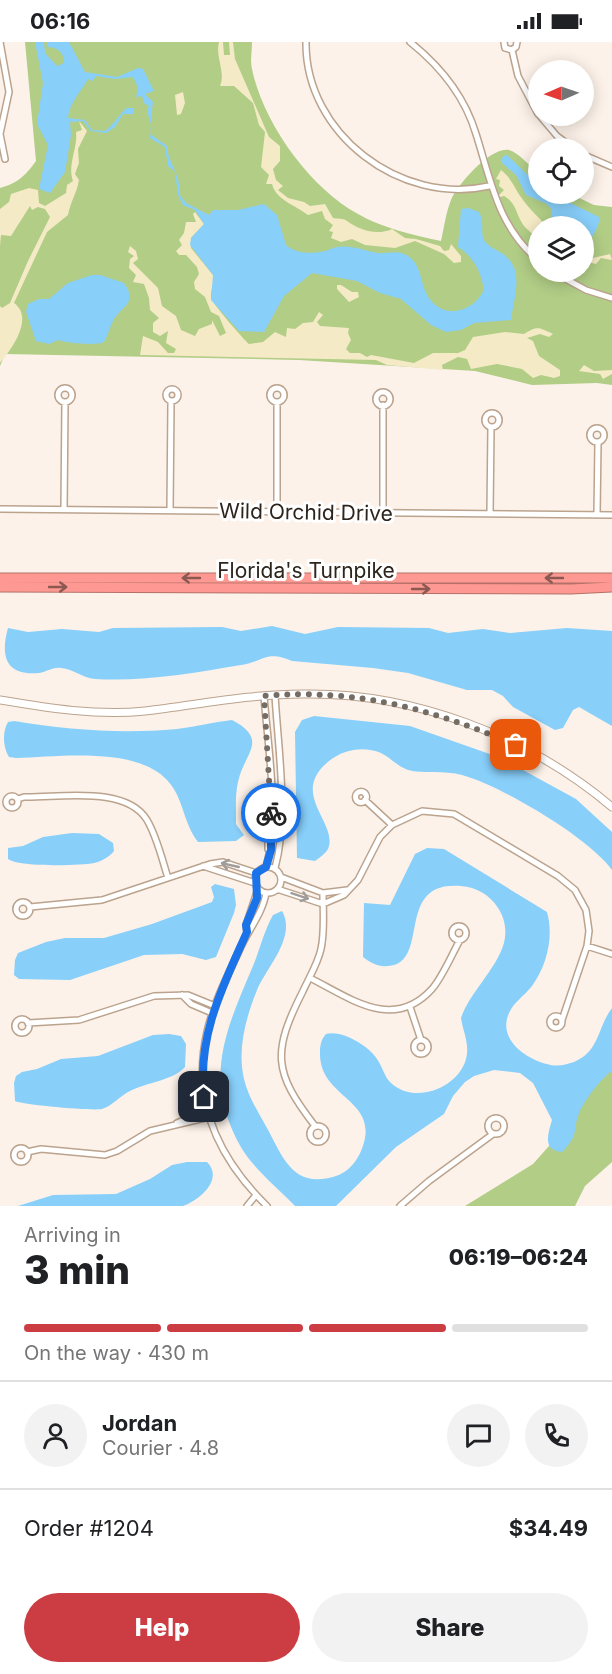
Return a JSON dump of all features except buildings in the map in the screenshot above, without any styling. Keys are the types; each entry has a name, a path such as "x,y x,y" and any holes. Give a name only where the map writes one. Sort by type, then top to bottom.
{"highway":[{"name":"Florida's Turnpike","path":"0,578 612,578"},
{"name":"Florida's Turnpike","path":"0,587 570,590 612,587"},
{"path":"570,590 612,592"}],"street":[{"path":"0,42 9,92 0,134 4,159"},
{"path":"306,42 308,70 325,112 347,140 370,162 399,178 430,187 461,190 489,186"},
{"path":"410,42 444,74 462,102 476,133 489,186 508,225 528,248"},
{"path":"504,42 505,48 512,50"},
{"path":"512,50 516,47 517,42"},
{"path":"512,50 518,76 528,95"},
{"path":"548,126 560,138"},
{"path":"594,159 612,167"},
{"path":"571,282 586,290 612,298"},
{"path":"64,509 65,402"},
{"path":"170,510 171,402"},
{"path":"277,402 277,511"},
{"path":"383,405 383,512"},
{"path":"490,513 491,427"},
{"path":"597,514 598,443"},
{"name":"Wild Orchid Drive","path":"0,509 612,514"},
{"path":"0,700 49,709 142,711 274,695 337,694 391,702 434,713 516,745 553,765 612,807"},
{"path":"274,695 280,809 279,854 275,868 281,877 323,893 347,890"},
{"path":"264,696 271,818 268,822 269,857 266,867"},
{"path":"18,799 24,797 110,797 131,804 150,826 168,878"},
{"path":"365,800 392,825"},
{"path":"266,893 278,889 323,904 344,895 358,880 380,837 392,825 422,811 454,814 558,876 575,890 586,910 589,932 587,946 562,1020"},
{"path":"30,907 102,900 203,866 223,862 256,873 266,867 275,868"},
{"path":"203,866 256,886 266,893"},
{"path":"247,932 246,925 256,886 256,873"},
{"path":"278,889 281,877"},
{"path":"266,893 265,902 247,932 212,1013 203,1056 203,1083 209,1117 226,1157 267,1206"},
{"path":"315,1126 292,1097 284,1079 281,1060 286,1024 321,950 323,893"},
{"path":"309,978 366,1006 388,1011 410,1007 432,988 460,940"},
{"path":"587,946 612,954"},
{"path":"28,1023 79,1020 154,996 182,995 215,1006"},
{"path":"182,995 191,1004 212,1013"},
{"path":"410,1007 421,1040"},
{"path":"175,1124 207,1110"},
{"path":"27,1152 53,1149 82,1155 105,1155 117,1151 150,1131 209,1117"},
{"path":"400,1206 429,1181 493,1134"},
{"path":"247,1206 259,1198"},
{"path":"257,1206 259,1198"}],"green space":[{"path":"25,42 252,42 251,66 266,111 278,132 306,171 323,188 340,203 367,219 441,241 446,215 454,193 484,160 502,150 513,152 528,164 528,204 592,204 612,207 612,385 597,383 532,385 475,371 299,360 5,354 0,366 0,188 12,184 36,161"},
{"path":"612,1068 612,1162 585,1186 575,1206 465,1206 533,1164 557,1137 575,1097"}],"sand":[{"path":"219,42 223,42 224,55 230,55 229,42 233,42 235,59 269,137 280,146 280,161 273,169 276,180 283,186 278,190 288,198 310,206 325,204 333,218 344,219 363,229 380,232 392,229 405,238 440,246 444,251 449,250 451,244 461,256 461,262 454,263 444,254 415,241 395,248 365,245 352,239 341,242 331,238 333,232 329,231 333,225 325,219 322,211 308,215 277,194 272,184 266,184 269,175 261,167 265,132 259,125 253,103 234,86 220,86 222,75 218,53"},
{"path":"183,92 185,103 181,114 177,115 175,95"},
{"path":"79,121 87,131 78,149 79,163 75,174 79,180 77,189 68,215 47,232 14,303 20,309 22,324 15,341 0,363 0,306 2,308 10,303 50,217 45,209 38,207 32,210 30,206 11,236 1,235 0,246 0,209 9,202 11,194 29,188 38,190 39,203 45,206 66,193 67,185 73,181 71,169 76,132 82,130"},
{"path":"501,170 505,173 537,216 528,216 528,229 511,201 504,196 496,198 504,190 499,186 500,180 496,179"},
{"path":"195,212 204,224 191,238 191,248 213,275 211,298 249,344 263,342 275,332 286,337 287,328 295,329 303,323 313,322 319,312 323,315 317,322 320,326 349,328 348,333 351,340 346,349 350,353 414,363 433,353 458,353 465,350 473,337 505,332 524,334 538,328 553,334 549,337 540,334 527,338 533,341 539,356 560,370 560,376 554,378 541,375 533,378 522,369 497,364 471,369 467,359 458,357 442,365 443,370 387,365 376,360 140,355 143,336 158,342 168,353 174,353 176,349 166,343 168,331 160,336 153,332 153,323 159,318 150,310 144,284 133,282 136,275 129,268 130,259 134,256 128,252 130,246 136,251 138,259 133,263 158,288 162,306 176,316 181,330 195,336 199,329 212,324 212,320 220,336 226,333 219,316 211,312 205,297 195,289 194,282 199,274 197,267 186,255 179,255 176,251 182,245 179,240 184,233 186,222 196,222 193,214"},
{"path":"610,254 612,260 601,258 596,264 594,258"},
{"path":"337,285 352,292 358,292 359,297 349,302 337,289"},
{"path":"584,365 594,371 612,370 612,374 603,379 600,374 579,371"}],"water":[{"path":"35,42 44,42 45,53 57,66 64,63 63,56 57,49 47,47 47,42 69,42 85,72 117,77 138,68 143,69 154,91 145,94 153,102 151,126 150,132 151,124 147,111 149,106 144,103 142,96 136,97 138,88 133,77 115,79 96,76 93,81 88,79 73,102 68,118 85,120 92,130 105,131 127,108 133,108 133,114 123,114 115,127 106,133 91,131 83,121 70,122 71,135 65,172 50,193 39,189 48,145 37,124 43,83"},
{"path":"150,134 167,146 179,181 179,194 186,203 209,215 213,210 238,210 264,204 277,215 286,245 299,252 315,253 336,247 353,247 378,253 401,253 408,256 417,266 429,298 436,305 451,311 466,308 484,290 476,266 458,247 461,209 468,208 479,212 485,242 510,260 514,268 516,293 511,320 474,323 461,330 446,332 431,325 401,299 380,293 357,281 312,273 284,296 264,332 239,331 211,300 213,275 190,245 191,238 204,224 195,210 183,205 178,195 175,172 168,166 165,147 150,138"},
{"path":"507,155 528,175 528,196 516,175 501,162 503,156"},
{"path":"547,204 572,204 599,217 597,228 594,233 594,216 552,216 552,210"},
{"path":"92,275 100,275 124,283 130,295 128,303 114,319 104,342 81,344 58,340 49,344 36,341 26,312 28,304 39,299 49,299 68,283"},
{"path":"272,626 305,634 338,627 429,628 448,633 483,629 510,633 567,628 612,631 612,726 579,707 573,710 563,728 555,730 513,707 503,696 492,690 467,690 408,673 373,668 292,661 271,656 241,665 187,674 113,680 90,678 61,668 39,673 19,671 8,662 5,648 8,628 28,632 62,629 99,632 113,628 222,627 241,631"},
{"path":"314,716 410,726 501,758 576,799 612,832 612,870 585,843 543,814 498,790 462,775 408,770 381,753 361,749 348,751 335,757 318,773 313,785 314,796 330,839 328,849 315,861 297,858 295,732 302,720"},
{"path":"232,720 250,734 252,741 252,748 237,787 236,824 244,835 236,841 198,842 189,827 173,787 153,769 136,762 95,756 9,757 4,740 8,722 14,721 75,729 136,731 177,729"},
{"path":"72,833 99,834 113,843 114,851 103,860 86,864 36,865 8,859 8,848 23,846 43,837"},
{"path":"427,848 444,849 547,912 550,931 548,950 537,978 509,1013 506,1023 510,1040 523,1053 547,1064 561,1065 574,1062 589,1052 612,1008 612,1071 598,1084 585,1102 579,1113 573,1136 562,1152 556,1151 549,1145 548,1136 552,1120 533,1083 520,1073 494,1070 474,1076 465,1082 453,1096 444,1114 396,1147 336,1206 295,1206 248,1157 230,1124 223,1101 221,1078 222,1056 234,1013 270,921 273,915 282,911 286,921 283,942 261,981 246,1022 242,1045 244,1079 248,1092 278,1150 291,1168 299,1175 309,1178 321,1179 342,1174 355,1161 361,1150 365,1138 365,1125 361,1114 328,1080 323,1069 320,1049 326,1034 340,1034 362,1044 377,1059 389,1081 401,1089 412,1093 423,1093 445,1085 454,1078 466,1059 467,1043 461,1018 465,1008 495,962 504,943 504,920 491,899 472,888 461,886 440,888 427,896 420,908 413,938 401,961 381,966 363,957 364,903 390,905 415,854"},
{"path":"215,884 234,889 236,905 216,957 206,960 182,954 144,955 70,980 19,979 14,975 18,953 46,942 65,938 104,938 152,924 212,902 214,897 211,887"},
{"path":"153,1035 181,1036 186,1044 185,1067 180,1072 130,1091 106,1108 73,1108 15,1101 14,1083 16,1076 22,1072 37,1069 61,1059 98,1056"},
{"path":"207,1162 213,1175 203,1194 183,1206 18,1206 53,1195 116,1194 150,1179 172,1165"}],"way so far":[{"path":"271,813 271,782 264,696 337,694 391,702 476,727 516,745"}],"route":[{"path":"204,1097 202,1068 207,1032 215,1006 247,932 246,925 257,898 256,873 266,867 271,850 271,813"}]}
